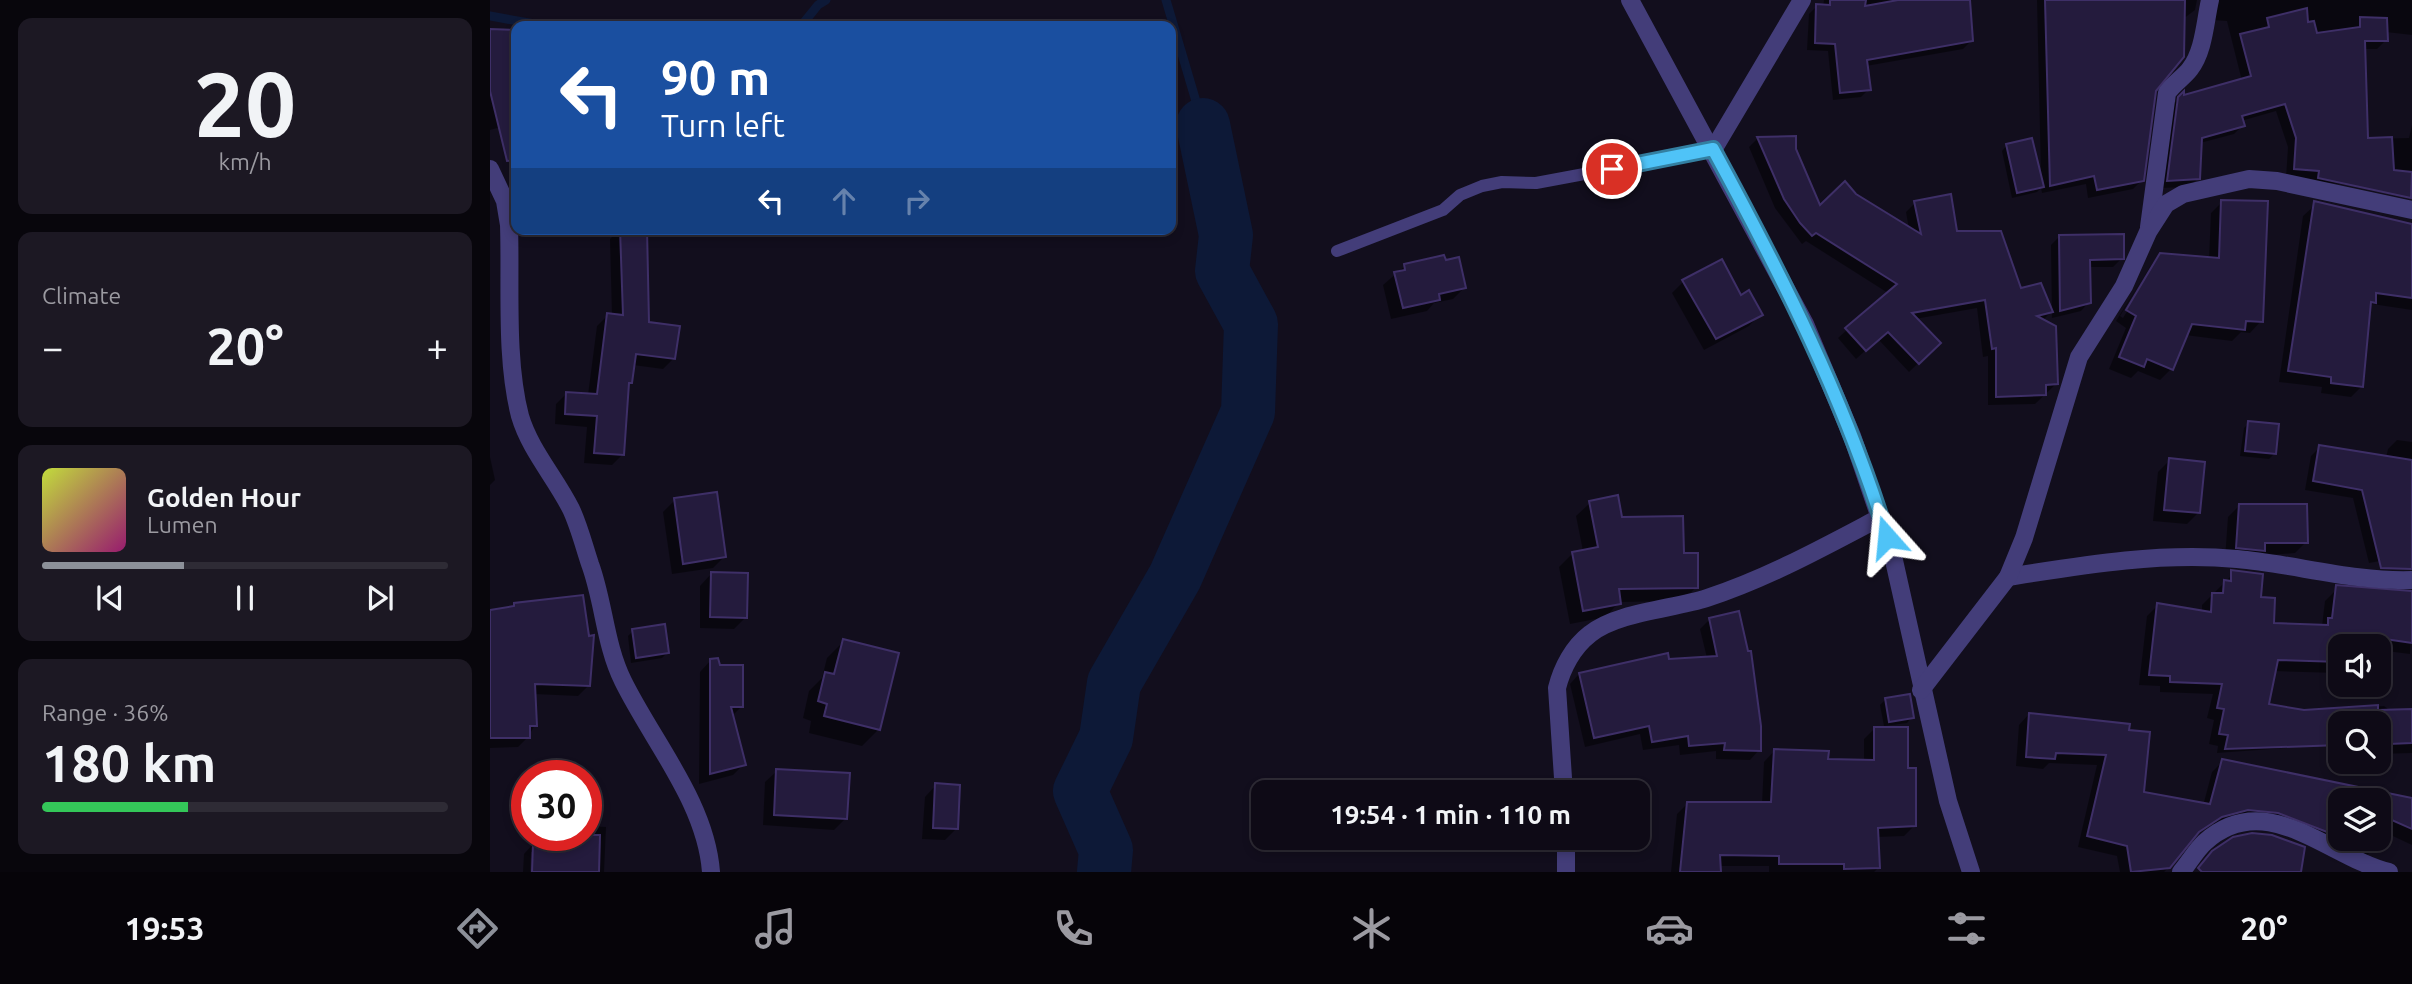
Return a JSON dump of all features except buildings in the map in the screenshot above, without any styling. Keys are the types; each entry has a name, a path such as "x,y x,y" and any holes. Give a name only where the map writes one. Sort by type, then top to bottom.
{"street":[{"path":"1630,0 1713,149 1805,324 1852,436 1893,556 1948,801 1970,872"},
{"path":"1713,149 1802,0"},
{"path":"2148,232 2167,93 2176,80 2189,71 2199,55 2210,0"},
{"path":"490,169 505,201 509,225 514,379 520,415 528,439 571,509 598,586 612,652 622,679 701,824 709,851 711,872"},
{"path":"1921,690 2008,577 2024,538 2079,357 2124,286 2148,232 2166,204 2183,194 2249,179 2277,181 2412,210"},
{"path":"1563,780 1557,688 1561,671 1590,634 1608,624 1706,599 1769,575 1881,517"},
{"path":"2008,577 2131,560 2182,557 2235,559 2412,580"},
{"path":"2181,872 2205,842 2233,825 2248,821 2278,824 2310,835 2370,867 2389,872"},
{"path":"1566,850 1566,872"}],"lane":[{"path":"1337,251 1443,210 1460,195 1482,186 1502,182 1536,183 1713,149"}],"waterway":[{"path":"805,21 818,5 826,0"},
{"path":"1166,0 1172,21"},
{"path":"490,16 518,21"},
{"path":"1176,34 1203,125"},
{"path":"1104,872 1106,850 1080,791 1106,738 1114,683 1175,577 1248,412 1251,324 1222,271 1226,235 1203,125"}],"route":[{"path":"1612,169 1713,149 1805,324 1852,436 1887,537"}]}
